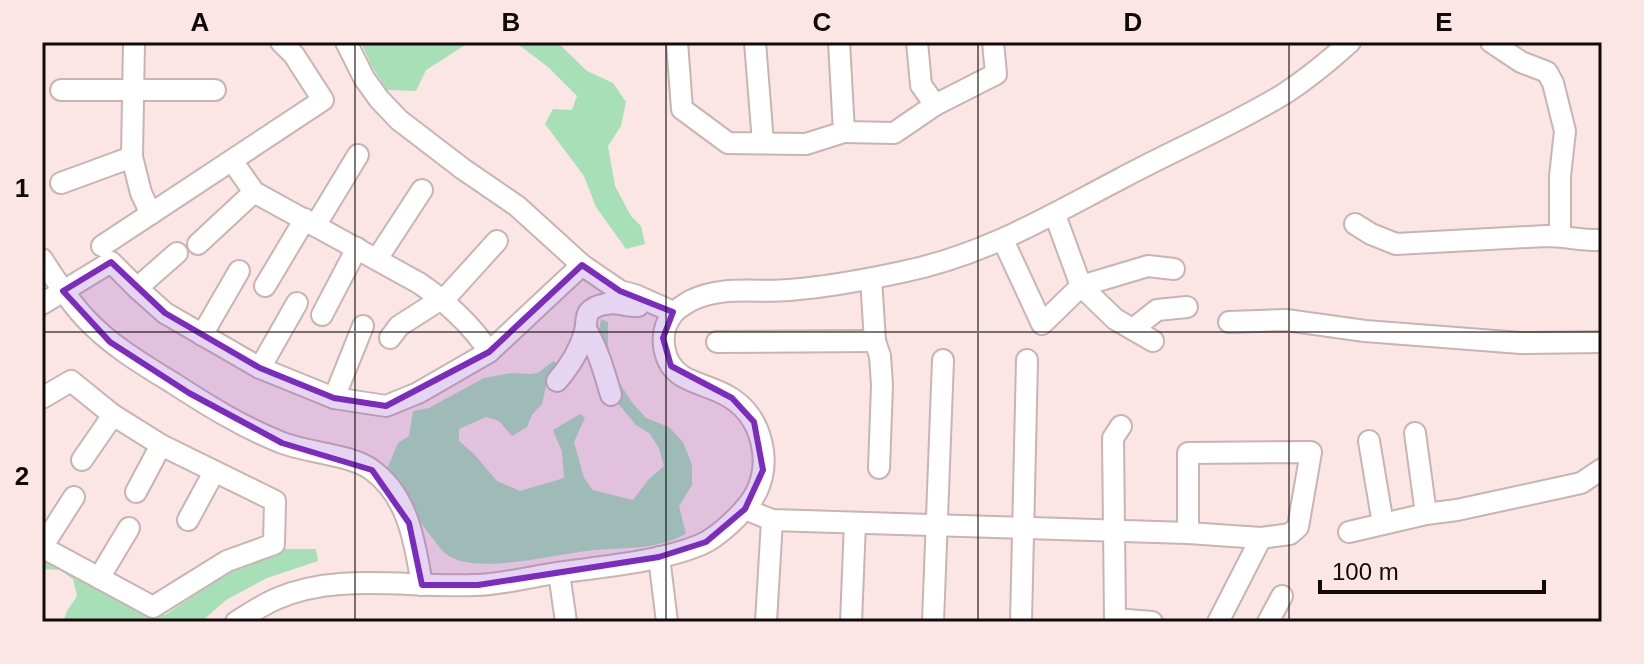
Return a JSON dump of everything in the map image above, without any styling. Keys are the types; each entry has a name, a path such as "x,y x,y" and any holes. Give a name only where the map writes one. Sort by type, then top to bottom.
{"street":[{"path":"134,42 132,157 141,193 151,214"},
{"path":"102,246 323,100 294,55 281,42"},
{"path":"346,42 364,78 399,120 517,206 582,265 620,291 673,312"},
{"path":"677,42 682,109 728,143 806,144 844,132 894,133 935,105 996,74 993,42"},
{"path":"755,42 763,143"},
{"path":"839,42 844,132"},
{"path":"917,42 921,85 935,105"},
{"path":"236,622 277,598 305,590 366,582 478,585 659,557 706,542 745,509 755,495 761,481 764,450 754,422 732,398 681,375 671,366 665,354 663,338 673,312 710,294 735,290 786,290 871,279 927,267 1003,240 1285,93 1331,60 1350,42"},
{"path":"1491,42 1521,62 1547,72 1553,83 1565,131 1560,176 1560,236"},
{"path":"61,90 215,90"},
{"path":"265,286 358,155"},
{"path":"61,183 132,157"},
{"path":"233,162 254,192 419,283 441,299 489,352"},
{"path":"377,259 422,190"},
{"path":"198,244 254,192"},
{"path":"1055,215 1081,286 1115,319 1153,341"},
{"path":"1355,224 1396,244 1560,236 1577,241 1602,240"},
{"path":"1003,240 1042,324 1081,286 1097,279 1148,266 1174,269"},
{"path":"390,338 399,326 449,294 497,241"},
{"path":"322,315 357,248"},
{"path":"137,288 177,253"},
{"path":"42,259 85,318 110,342 248,427 282,443 357,462 372,470 392,491 409,523 422,585"},
{"path":"42,304 111,262 165,313 260,368 334,398 386,406 418,393 489,352 582,265"},
{"path":"202,335 239,271"},
{"path":"871,279 875,341 880,356 882,385 879,468"},
{"path":"557,381 571,365 590,311 612,302 631,307 653,302"},
{"path":"260,368 297,303"},
{"path":"1133,329 1157,310 1187,307"},
{"path":"1229,322 1286,320 1365,331 1521,343 1602,342"},
{"path":"334,398 363,326"},
{"path":"586,329 600,358 611,395"},
{"path":"717,342 875,341"},
{"path":"933,622 943,360"},
{"path":"1021,622 1027,360"},
{"path":"42,398 71,381 113,415 161,445 275,501 274,544 227,561 153,607 42,547 74,497"},
{"path":"82,460 113,415"},
{"path":"1121,426 1113,438 1115,619 1152,622"},
{"path":"1415,433 1426,514"},
{"path":"1369,441 1383,524"},
{"path":"136,492 161,445"},
{"path":"745,509 772,520 1261,538 1290,534 1298,527 1311,452 1188,453 1188,533"},
{"path":"1349,532 1581,483 1602,469"},
{"path":"188,520 214,472"},
{"path":"766,622 772,520"},
{"path":"851,622 855,523"},
{"path":"99,578 129,528"},
{"path":"1218,622 1261,538"},
{"path":"659,557 667,622"},
{"path":"559,573 566,622"},
{"path":"1268,622 1282,596"}],"highlighted area":[{"path":"111,262 165,313 260,368 334,398 386,406 489,352 582,265 620,291 673,312 663,338 671,366 732,398 754,422 763,470 745,509 706,542 659,557 478,585 422,585 409,523 372,470 282,443 189,393 110,342 63,291"}],"green space":[{"path":"361,42 470,42 426,70 416,91 387,90"},
{"path":"515,42 557,42 587,71 613,83 626,102 621,126 608,146 615,186 631,216 641,226 645,244 626,249 596,207 584,176 545,124 553,109 572,110 577,96 548,67"},
{"path":"601,319 608,322 608,346 617,379 631,401 646,418 669,427 683,442 692,465 692,485 679,506 686,534 652,545 497,563 459,561 446,554 409,506 387,469 398,443 409,436 413,411 429,408 484,378 538,373 553,361 559,365 546,386 542,404 527,427 512,436 499,421 486,417 459,429 459,441 497,481 520,491 564,478 562,452 553,430 580,414 585,418 574,442 584,478 593,490 633,500 664,466 659,448 650,434 636,425 616,401 598,336"},
{"path":"284,549 316,549 318,561 267,578 226,600 201,622 63,622 77,596 73,579 60,570 42,569 42,554 144,612 165,615 244,565"}]}
